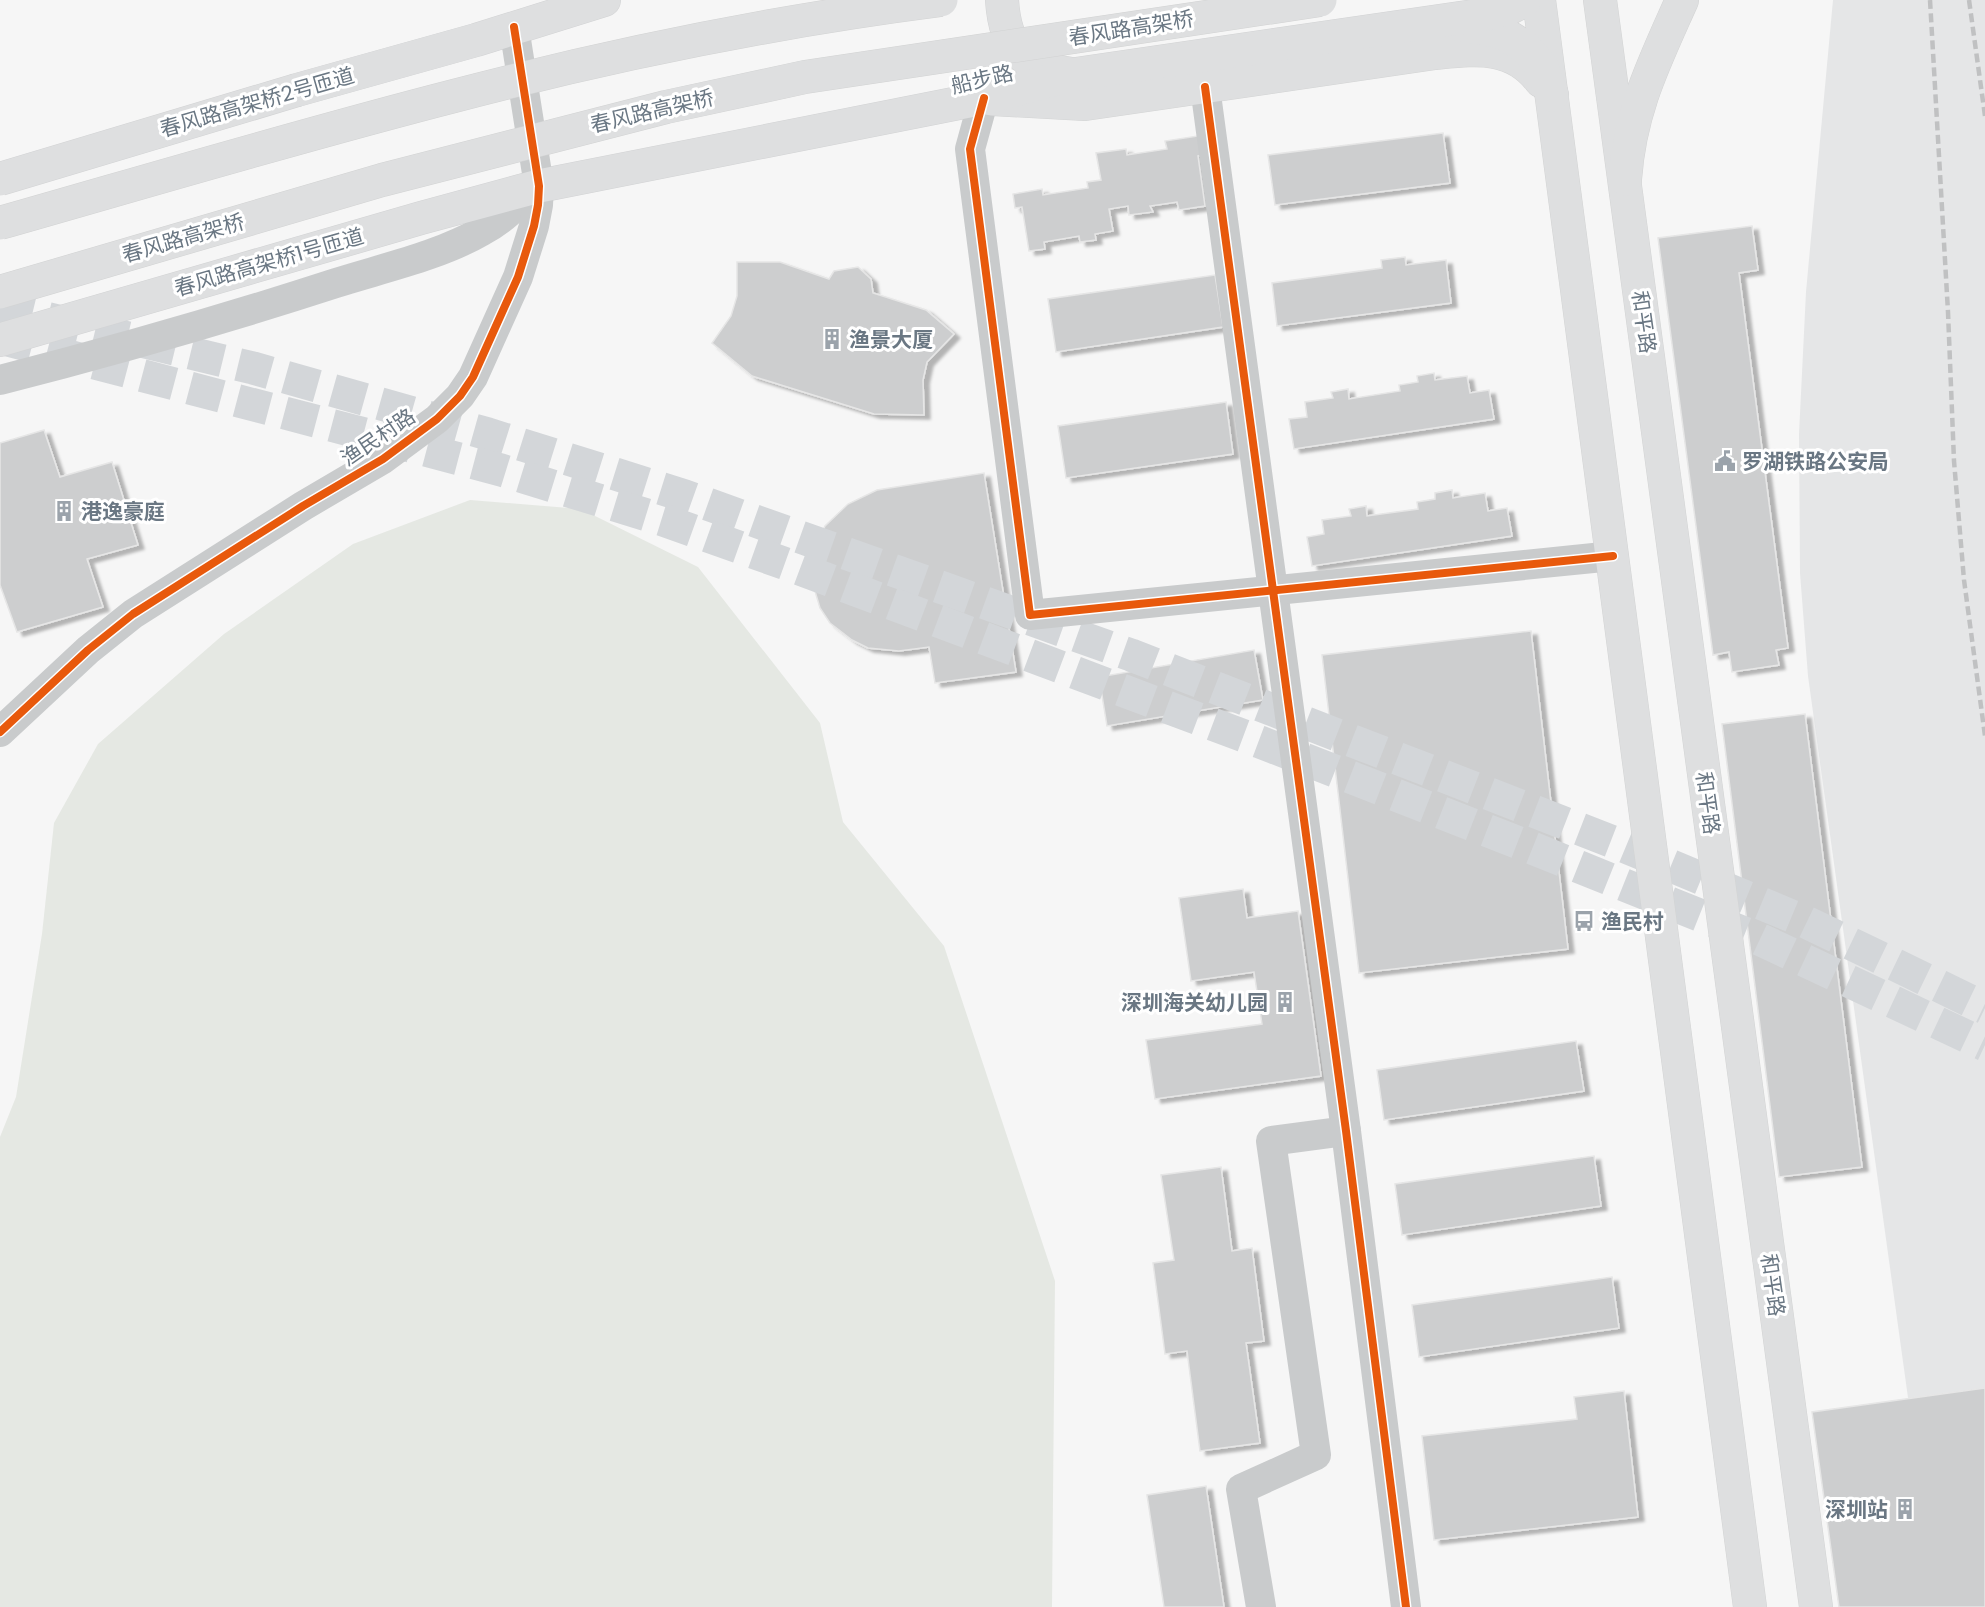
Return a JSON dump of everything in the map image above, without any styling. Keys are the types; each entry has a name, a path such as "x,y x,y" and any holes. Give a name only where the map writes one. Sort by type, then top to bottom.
{"main road":[{"path":"514,27 604,0"},
{"path":"0,223 466,93 642,51 749,30 908,3 940,0"},
{"path":"1002,0 1007,34 1018,51 1031,63 1052,71 1077,74"},
{"name":"春风路高架桥","path":"0,292 382,180 666,106 805,77 1320,0"},
{"path":"1348,34 1379,22 1396,10 1405,0"},
{"name":"船步路","path":"539,186 984,98 1077,74 1488,14 1510,8 1525,0"},
{"path":"1539,0 1613,556 1744,1606"},
{"name":"和平路","path":"1600,0 1816,1607"},
{"path":"1625,179 1631,128 1639,101 1682,0"},
{"path":"1436,21 1501,32 1525,47 1542,67 1552,95"},
{"name":"春风路高架桥2号匝道","path":"0,179 514,27"},
{"path":"984,98 1085,104 1435,53 1480,50 1505,54 1525,64 1552,95"},
{"name":"春风路高架桥1号匝道","path":"0,340 539,186"}],"street":[{"name":"渔民村路","path":"0,732 88,650 133,614 303,506 383,459 437,419 460,396 473,377 514,287 534,226 539,186 514,27"},
{"path":"1205,87 1346,1131 1406,1607"},
{"path":"984,98 970,149 1030,615 1613,556"},
{"path":"0,380 269,305 432,252 482,232 539,186"},
{"path":"1261,1607 1241,1489 1316,1455 1271,1141 1346,1131"}],"shaded area":[{"path":"1833,0 1985,0 1985,1607 1937,1607 1808,676 1800,573 1799,434 1806,292"},
{"path":"470,500 581,509 698,567 820,723 843,822 944,946 1055,1281 1052,1607 0,1607 0,1137 16,1097 42,934 54,823 98,744 224,634 353,544"}],"building":[{"path":"1443,133 1450,183 1275,205 1268,155"},
{"path":"1204,135 1206,155 1198,156 1205,206 1179,210 1177,202 1150,206 1153,212 1129,215 1128,206 1109,209 1113,231 1095,234 1096,240 1080,242 1079,236 1044,242 1045,249 1029,251 1022,207 1015,208 1013,194 1042,189 1043,195 1088,188 1087,182 1101,180 1096,153 1126,149 1127,155 1167,149 1165,141"},
{"name":"罗湖铁路公安局","path":"1752,226 1758,270 1739,273 1788,648 1776,650 1779,665 1732,672 1729,652 1713,655 1658,238"},
{"path":"1405,257 1406,265 1446,260 1451,303 1277,326 1272,283 1382,268 1381,260"},
{"name":"渔景大厦","path":"737,262 780,262 829,279 834,271 858,267 871,279 873,293 926,310 954,334 927,362 923,380 924,415 874,414 752,376 712,343 731,316 737,296"},
{"path":"1215,275 1223,327 1056,352 1048,299"},
{"path":"1434,373 1435,380 1467,376 1470,393 1489,390 1494,419 1294,449 1289,419 1307,417 1305,402 1333,398 1331,392 1348,389 1349,399 1400,391 1399,385 1418,382 1417,376"},
{"path":"1226,402 1233,454 1066,478 1058,426"},
{"name":"港逸豪庭","path":"44,430 60,477 112,462 138,545 87,559 103,607 17,632 0,585 0,443"},
{"path":"984,473 1016,672 935,683 929,647 899,651 868,648 852,640 830,623 820,608 812,581 814,551 825,526 848,504 877,490"},
{"path":"1452,490 1453,498 1485,493 1488,511 1507,508 1512,536 1312,566 1307,537 1324,534 1322,520 1351,516 1349,509 1366,506 1367,516 1418,509 1417,502 1435,499 1435,493"},
{"path":"1531,631 1568,949 1359,973 1322,655"},
{"path":"1254,650 1263,700 1107,726 1099,677"},
{"path":"1805,714 1862,1167 1779,1177 1722,724"},
{"name":"深圳海关幼儿园","path":"1243,889 1247,918 1298,911 1321,1076 1155,1099 1146,1040 1262,1024 1254,972 1191,981 1179,898"},
{"path":"1576,1041 1584,1091 1384,1120 1377,1070"},
{"path":"1594,1156 1601,1206 1402,1235 1395,1184"},
{"path":"1221,1167 1232,1251 1252,1248 1264,1341 1246,1343 1260,1443 1200,1451 1187,1351 1165,1354 1153,1263 1174,1260 1161,1175"},
{"path":"1612,1277 1619,1328 1419,1357 1412,1305"},
{"name":"深圳站","path":"1985,1388 1985,1607 1839,1607 1812,1412"},
{"path":"1624,1391 1638,1517 1434,1540 1422,1436 1577,1419 1574,1397"},
{"path":"1206,1486 1224,1607 1164,1607 1147,1495"}],"tunnel":[{"path":"0,307 253,368 488,434 685,496 1131,655 1621,845 1806,922 1985,1008"},
{"path":"0,338 501,470 663,520 1260,742 1527,846 1759,939 1985,1045"}],"railway":[{"path":"1930,0 1954,461 1964,580 1985,736"},
{"path":"1969,0 1985,116"}],"cycle path":[{"path":"0,732 88,650 133,614 303,506 383,459 437,419 460,396 473,377 518,277 538,205 539,186 514,27"},
{"path":"1205,87 1346,1131 1406,1607"},
{"path":"984,98 970,149 1030,615 1613,556"}],"place":[{"name":"渔景大厦","path":"832,339"},
{"name":"罗湖铁路公安局","path":"1725,461"},
{"name":"港逸豪庭","path":"64,511"},
{"name":"渔民村","path":"1584,921"},
{"name":"深圳海关幼儿园","path":"1285,1002"},
{"name":"深圳站","path":"1905,1509"}]}
